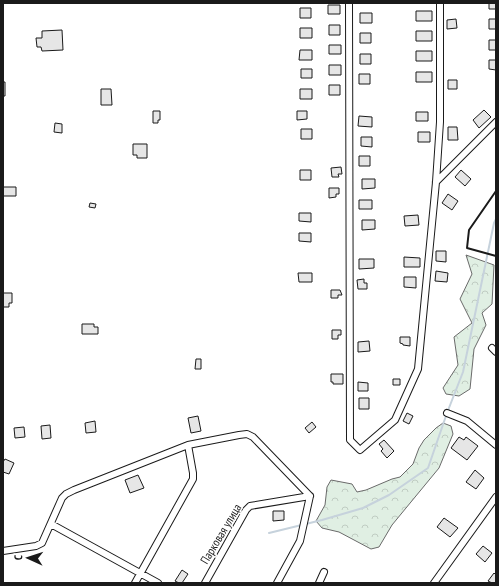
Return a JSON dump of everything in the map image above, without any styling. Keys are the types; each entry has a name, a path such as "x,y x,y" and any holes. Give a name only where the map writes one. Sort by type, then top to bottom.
{"street":[{"path":"349,3 350,440 360,450 395,420 418,369 436,182 440,122 440,3"},
{"path":"436,182 496,122"},
{"path":"447,413 467,421 496,445"},
{"path":"3,552 36,546 42,543 62,498 66,494 188,445 247,434 253,437 310,496 300,541 277,583"},
{"path":"135,583 192,479 193,473 188,445"},
{"name":"Парковая улица","path":"205,583 246,510 250,506 310,496"},
{"path":"434,583 496,497"},
{"path":"51,524 158,583"},
{"path":"318,583 324,572"}],"green space":[{"path":"466,255 494,265 492,304 482,313 486,325 474,349 470,389 459,396 446,394 443,388 458,365 454,337 472,323 460,299 472,274"},
{"path":"443,423 451,426 453,434 439,468 392,525 379,547 371,549 339,532 322,528 316,521 325,505 327,487 331,480 352,484 357,492 400,477 413,464 419,448 424,440"}],"building":[{"path":"489,3 496,3 496,9 489,9"},
{"path":"328,5 340,5 340,14 328,14"},
{"path":"300,8 311,8 311,18 300,18"},
{"path":"416,11 432,11 432,21 416,21"},
{"path":"360,13 372,13 372,23 360,23"},
{"path":"456,19 457,28 447,29 447,20"},
{"path":"489,19 496,19 496,29 489,29"},
{"path":"329,25 340,25 340,35 329,35"},
{"path":"300,28 312,28 312,38 300,38"},
{"path":"62,30 63,50 42,51 41,47 37,47 36,38 42,38 42,31"},
{"path":"416,31 432,31 432,41 416,41"},
{"path":"360,33 371,33 371,43 360,43"},
{"path":"489,40 496,40 496,50 489,50"},
{"path":"329,45 341,45 341,54 329,54"},
{"path":"300,50 312,50 312,60 299,60"},
{"path":"416,51 432,51 432,61 416,61"},
{"path":"360,54 371,54 371,64 360,64"},
{"path":"489,60 496,60 496,70 489,69"},
{"path":"329,65 341,65 341,75 329,75"},
{"path":"301,69 312,69 312,78 301,78"},
{"path":"416,72 432,72 432,82 416,82"},
{"path":"359,74 370,74 370,84 359,84"},
{"path":"448,80 457,80 457,89 448,89"},
{"path":"3,82 5,82 5,96 3,96"},
{"path":"329,85 340,85 340,95 329,95"},
{"path":"101,89 111,89 112,105 101,105"},
{"path":"300,89 312,89 312,99 300,99"},
{"path":"484,110 491,117 479,128 473,120"},
{"path":"153,111 160,111 160,120 158,120 158,123 153,123"},
{"path":"297,111 307,111 307,119 297,120"},
{"path":"416,112 428,112 428,121 416,121"},
{"path":"359,116 372,117 372,127 358,126"},
{"path":"55,123 62,124 62,133 54,132"},
{"path":"448,127 457,127 458,140 448,140"},
{"path":"301,129 312,129 312,139 301,139"},
{"path":"418,132 430,132 430,142 418,142"},
{"path":"361,137 372,137 372,147 361,146"},
{"path":"133,144 147,144 147,158 137,158 137,155 133,155"},
{"path":"359,156 370,156 370,166 359,166"},
{"path":"341,167 342,174 338,174 339,177 332,177 331,168"},
{"path":"300,170 311,170 311,180 300,180"},
{"path":"461,170 471,179 465,186 455,177"},
{"path":"362,179 375,179 375,188 362,189"},
{"path":"3,187 16,187 16,196 3,196"},
{"path":"329,188 339,188 339,194 336,194 336,197 329,198"},
{"path":"448,194 458,201 452,210 442,203"},
{"path":"359,200 372,200 372,209 359,209"},
{"path":"90,203 96,204 95,208 89,207"},
{"path":"299,213 311,213 311,222 299,221"},
{"path":"418,215 419,225 405,226 404,216"},
{"path":"362,220 375,220 375,229 362,230"},
{"path":"299,233 311,233 311,242 299,241"},
{"path":"436,251 446,251 446,262 436,261"},
{"path":"404,257 420,258 420,267 404,267"},
{"path":"359,259 374,259 374,268 359,269"},
{"path":"436,271 448,273 447,282 435,281"},
{"path":"298,273 312,273 312,282 299,282"},
{"path":"404,277 416,277 416,288 404,287"},
{"path":"364,279 364,283 367,283 367,289 358,289 357,280"},
{"path":"331,290 340,290 342,295 338,295 338,298 331,298"},
{"path":"3,293 12,293 12,303 9,303 9,307 3,307"},
{"path":"82,324 94,324 94,327 98,327 98,334 82,334"},
{"path":"332,330 341,330 341,335 338,335 338,339 332,339"},
{"path":"400,337 410,337 410,346 400,343"},
{"path":"369,341 370,351 358,352 358,342"},
{"path":"196,359 201,359 201,369 195,369"},
{"path":"331,374 343,374 343,384 333,384 333,382 331,382"},
{"path":"393,379 400,379 400,385 393,385"},
{"path":"358,382 368,383 368,391 358,391"},
{"path":"359,398 369,398 369,409 359,409"},
{"path":"407,413 413,416 409,424 403,421"},
{"path":"198,416 201,431 191,433 188,418"},
{"path":"95,421 96,432 86,433 85,423"},
{"path":"312,422 316,427 309,433 305,428"},
{"path":"50,425 51,438 42,439 41,426"},
{"path":"24,427 25,437 15,438 14,428"},
{"path":"459,437 464,440 466,437 478,446 467,460 451,448"},
{"path":"384,440 394,451 387,458 381,451 383,449 379,444"},
{"path":"5,459 14,463 9,474 3,472 3,462"},
{"path":"475,470 484,478 476,489 466,482"},
{"path":"138,475 144,488 130,493 125,480"},
{"path":"273,511 284,511 284,520 273,521"},
{"path":"444,518 458,528 450,537 437,527"},
{"path":"483,546 492,553 485,562 476,554"},
{"path":"182,570 188,574 182,583 179,583 175,581"},
{"path":"494,573 496,575 496,583 492,583 488,581"}],"waterway":[{"path":"269,533 363,508 389,495 428,468 463,372 496,219"}],"wall":[{"path":"496,191 469,230 467,248 496,256"}]}
